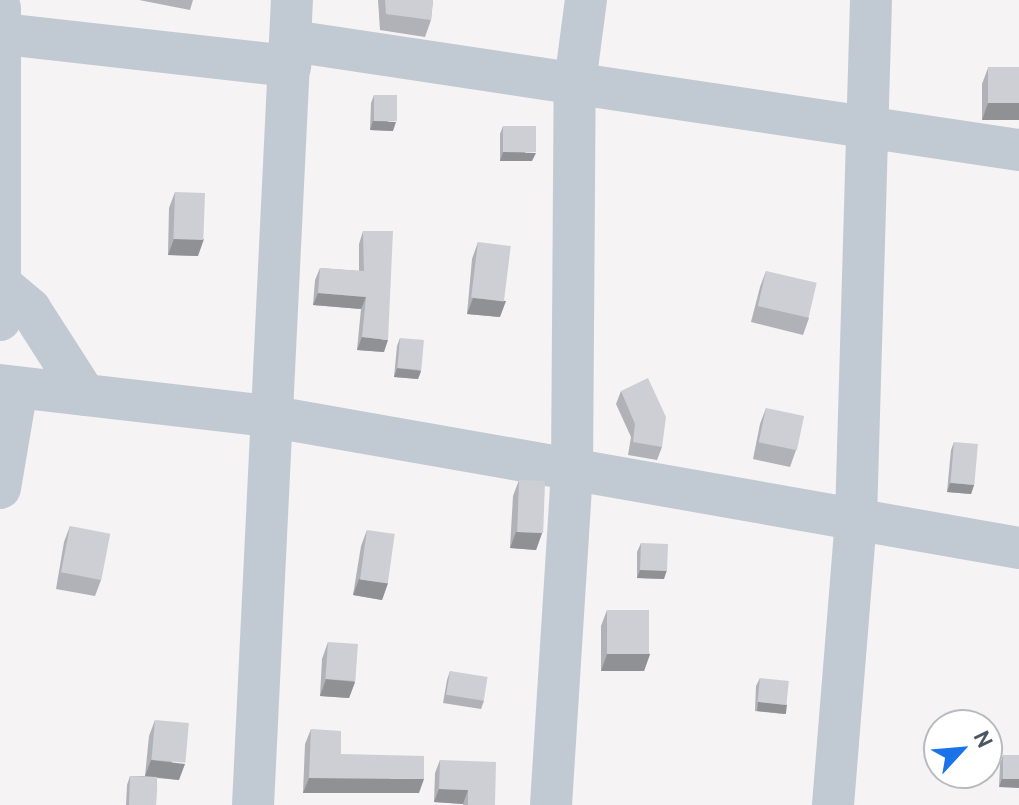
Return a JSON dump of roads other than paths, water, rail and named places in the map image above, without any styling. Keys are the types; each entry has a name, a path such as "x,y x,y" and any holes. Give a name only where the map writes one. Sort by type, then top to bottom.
{"street":[{"path":"253,805 268,416 292,0"},
{"path":"551,805 572,472 575,83 586,0"},
{"path":"833,805 856,518 862,130 871,0"},
{"path":"85,395 30,309 2,304 2,21 575,83 862,130 1019,150"},
{"path":"0,488 9,387 268,416 572,472 1019,548"}]}
